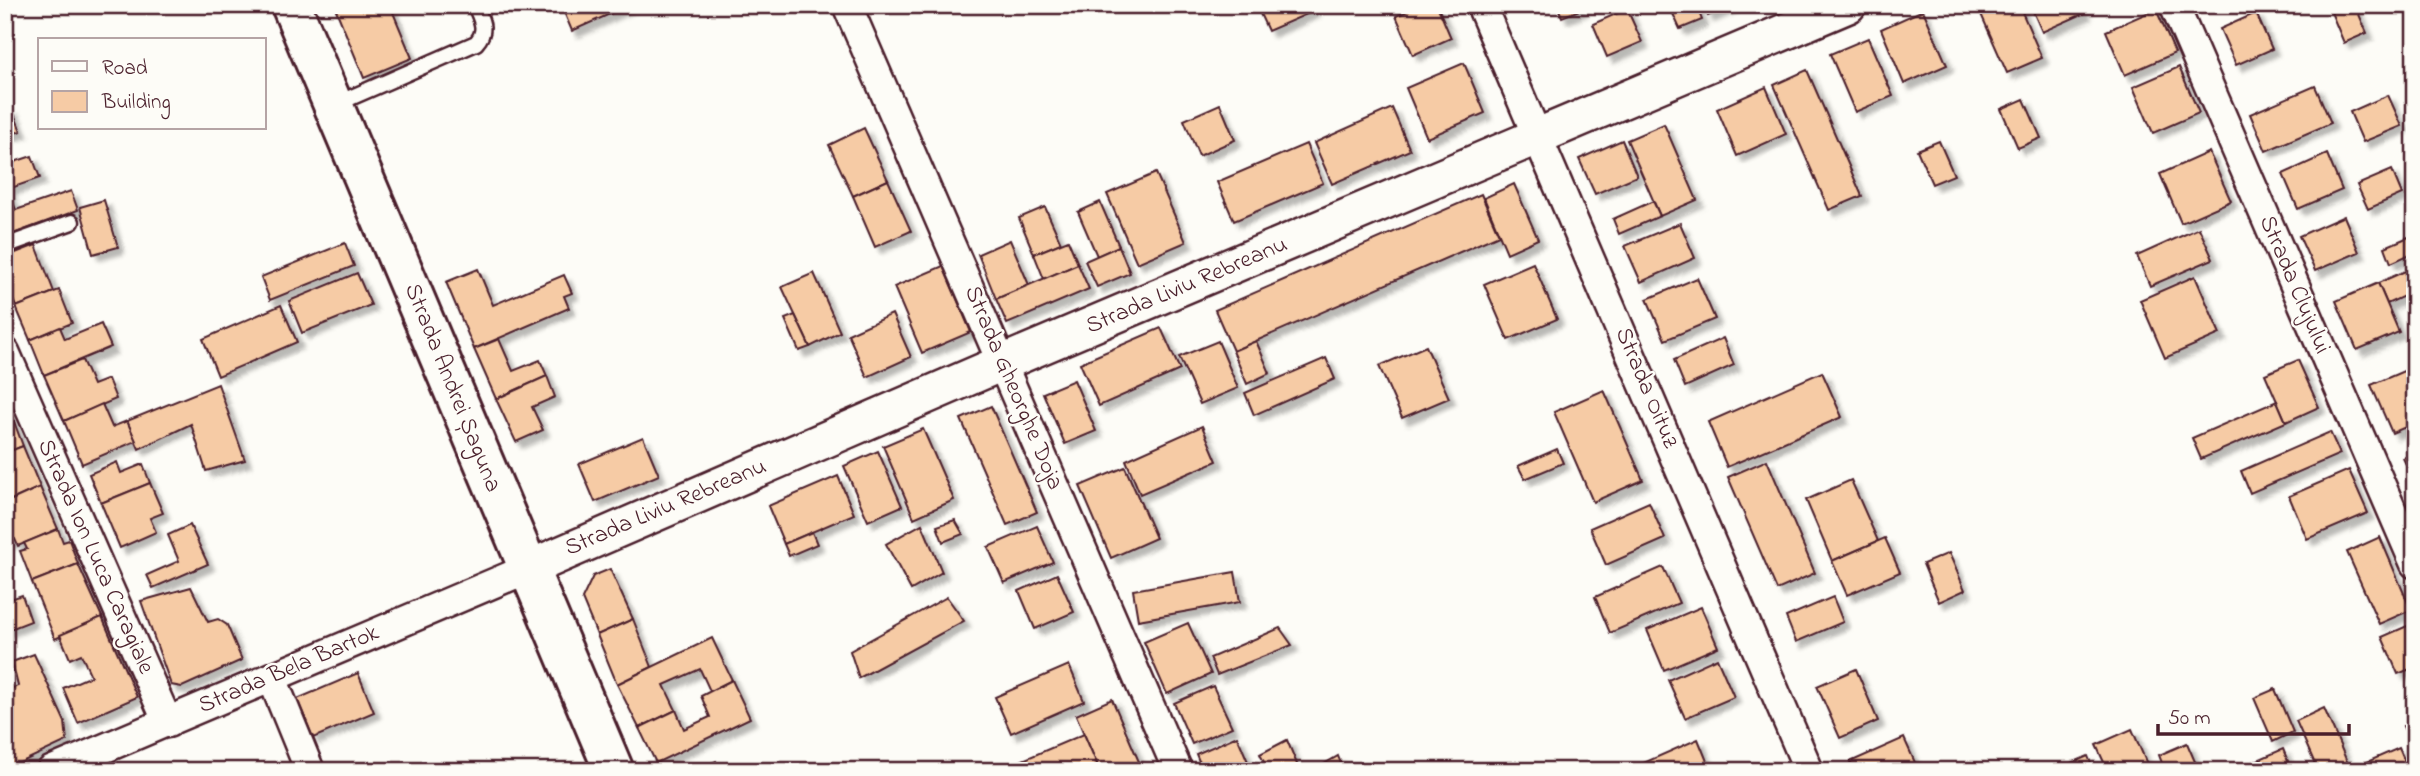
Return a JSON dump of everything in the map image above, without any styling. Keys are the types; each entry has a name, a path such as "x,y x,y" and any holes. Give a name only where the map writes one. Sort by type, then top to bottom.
{"main road":[{"name":"Strada Andrei Șaguna","path":"291,5 614,771"}],"street":[{"name":"Strada Gheorghe Doja","path":"847,5 1178,771"},
{"name":"Strada Oituz","path":"1481,5 1809,771"},
{"name":"Strada Liviu Rebreanu","path":"527,569 1002,363 1540,138 1848,5"},
{"name":"Strada Clujului","path":"2174,5 2415,564"},
{"name":"Strada Ion Luca Caragiale","path":"5,352 168,723"},
{"name":"Strada Bela Bartok","path":"51,771 527,569"},
{"path":"272,678 310,771"}],"lane":[{"path":"335,105 476,43 482,37 484,25 475,5"},
{"path":"5,246 72,222"}],"building":[{"path":"334,5 390,5 412,58 364,78"},
{"path":"561,5 630,5 572,31"},
{"path":"1256,5 1312,5 1314,11 1268,31"},
{"path":"1421,5 1437,5 1451,38 1413,55 1396,16"},
{"path":"1557,5 1580,5 1582,9 1562,17"},
{"path":"1669,5 1696,5 1702,20 1680,29"},
{"path":"1703,5 1732,5 1708,16"},
{"path":"1977,5 2019,5 2042,58 2007,73"},
{"path":"2041,5 2081,5 2085,13 2042,32 2032,9"},
{"path":"2328,5 2355,5 2367,33 2344,43"},
{"path":"1627,9 1642,42 1607,57 1593,24"},
{"path":"2156,9 2175,53 2125,75 2106,31"},
{"path":"1923,10 1947,65 1904,84 1881,29"},
{"path":"2256,13 2272,49 2236,65 2220,29"},
{"path":"1868,38 1893,96 1855,112 1830,54"},
{"path":"1464,63 1485,113 1427,138 1406,88"},
{"path":"2179,67 2199,113 2153,133 2133,87"},
{"path":"1807,70 1862,196 1829,210 1774,85"},
{"path":"2315,86 2331,123 2266,151 2250,114"},
{"path":"1766,87 1786,134 1737,156 1717,109"},
{"path":"2388,95 2402,126 2363,142 2350,112"},
{"path":"2024,99 2041,138 2018,148 2001,109"},
{"path":"1220,104 1235,140 1199,156 1184,120"},
{"path":"1392,108 1410,150 1332,184 1314,143"},
{"path":"12,109 21,131 5,136 5,111"},
{"path":"1664,124 1697,200 1660,216 1627,140"},
{"path":"864,128 888,180 853,196 829,145"},
{"path":"1622,140 1637,176 1595,194 1579,159"},
{"path":"1939,141 1954,175 1932,184 1917,150"},
{"path":"1306,144 1323,183 1234,221 1217,182"},
{"path":"2209,152 2231,201 2181,223 2160,174"},
{"path":"2327,154 2342,190 2298,209 2283,174"},
{"path":"32,156 40,178 8,189 16,210 71,191 78,210 5,237 5,165"},
{"path":"2392,170 2402,194 2368,209 2357,185"},
{"path":"1156,173 1186,242 1137,263 1107,194"},
{"path":"888,180 911,231 875,247 853,196"},
{"path":"1514,184 1538,239 1507,253 1484,198"},
{"path":"1481,194 1499,235 1233,351 1215,310"},
{"path":"104,200 118,247 93,254 80,207"},
{"path":"1653,201 1660,216 1619,234 1613,219"},
{"path":"1100,202 1119,246 1097,256 1078,212"},
{"path":"1045,207 1061,243 1034,254 1019,218"},
{"path":"2344,216 2359,252 2315,271 2299,236"},
{"path":"1680,223 1695,258 1641,282 1625,246"},
{"path":"2199,228 2213,259 2150,286 2137,256"},
{"path":"2411,236 2415,252 2391,263 2385,247"},
{"path":"1010,240 1029,285 996,299 978,254"},
{"path":"1068,240 1078,264 1044,279 1034,254"},
{"path":"345,243 354,266 270,300 261,277"},
{"path":"36,245 54,292 16,307 5,279 5,257"},
{"path":"1119,246 1130,273 1097,287 1085,261"},
{"path":"1533,263 1557,319 1508,340 1484,284"},
{"path":"1078,264 1089,289 1007,324 996,299"},
{"path":"943,266 971,332 922,353 894,287"},
{"path":"478,269 493,305 564,275 572,293 564,296 569,308 474,349 446,282"},
{"path":"2410,269 2415,291 2387,304 2378,283"},
{"path":"357,273 371,305 302,333 289,301"},
{"path":"814,273 840,332 810,347 782,287"},
{"path":"2195,276 2220,334 2165,358 2140,300"},
{"path":"1697,278 1715,319 1665,340 1647,299"},
{"path":"2378,283 2399,332 2357,350 2336,301"},
{"path":"59,290 72,323 30,340 16,307"},
{"path":"281,305 297,342 218,376 203,339"},
{"path":"892,314 911,357 867,377 848,334"},
{"path":"795,315 810,347 799,351 785,319"},
{"path":"101,324 111,347 44,375 30,340 60,327 65,339"},
{"path":"1161,328 1180,370 1099,406 1080,363"},
{"path":"1723,338 1734,365 1685,387 1674,360"},
{"path":"499,339 513,371 540,360 547,376 496,399 474,349"},
{"path":"1218,341 1238,388 1200,404 1179,357"},
{"path":"1256,341 1270,373 1247,384 1233,351"},
{"path":"1426,346 1449,398 1402,418 1379,366"},
{"path":"1326,358 1335,379 1254,415 1245,393"},
{"path":"82,360 93,385 108,379 116,399 64,421 44,375"},
{"path":"2298,360 2319,407 2286,422 2265,374"},
{"path":"2413,367 2415,423 2392,433 2371,385"},
{"path":"1822,372 1842,417 1727,467 1708,422"},
{"path":"547,376 555,397 532,407 543,430 516,442 496,399"},
{"path":"1074,380 1096,431 1065,444 1043,393"},
{"path":"218,384 245,460 206,471 191,424 139,449 127,421"},
{"path":"1604,390 1643,480 1593,502 1554,412"},
{"path":"2277,401 2286,422 2201,459 2192,438"},
{"path":"102,404 112,427 127,421 136,441 82,464 64,421"},
{"path":"991,406 1037,512 1007,525 961,419"},
{"path":"10,411 23,446 5,453 5,413"},
{"path":"1202,426 1217,461 1140,494 1126,460"},
{"path":"923,429 954,500 914,518 883,446"},
{"path":"2330,432 2340,454 2250,493 2241,471"},
{"path":"643,437 659,475 595,502 579,464"},
{"path":"23,446 40,487 5,503 5,453"},
{"path":"1557,449 1563,463 1525,479 1518,466"},
{"path":"878,451 902,506 868,521 844,466"},
{"path":"2415,453 2415,484 2403,458"},
{"path":"1767,460 1815,573 1777,590 1728,477"},
{"path":"117,462 121,473 143,464 150,483 101,503 89,474"},
{"path":"1125,467 1156,538 1111,558 1080,486"},
{"path":"2349,470 2368,513 2307,539 2289,496"},
{"path":"838,476 854,514 784,544 768,506"},
{"path":"1851,480 1878,541 1832,561 1806,500"},
{"path":"150,483 163,513 150,518 156,532 120,548 101,503"},
{"path":"40,487 58,529 18,546 15,539 7,543 5,503"},
{"path":"1649,502 1665,539 1606,565 1590,528"},
{"path":"955,520 963,534 943,542 937,526"},
{"path":"922,524 942,572 911,590 886,544"},
{"path":"190,525 208,564 153,588 147,575 179,561 168,535"},
{"path":"1037,526 1053,562 1004,583 988,547"},
{"path":"58,529 63,542 69,540 78,564 32,582 20,551 27,549 24,543"},
{"path":"812,532 817,544 789,556 784,544"},
{"path":"2380,537 2411,610 2379,624 2347,552"},
{"path":"1885,538 1900,572 1847,595 1832,561"},
{"path":"1949,553 1965,590 1939,602 1923,564"},
{"path":"78,564 102,617 55,639 32,582"},
{"path":"1663,567 1679,603 1610,633 1595,597"},
{"path":"610,569 633,619 597,635 582,599 593,576"},
{"path":"1235,572 1240,602 1138,620 1133,590"},
{"path":"1057,574 1074,612 1035,629 1019,591"},
{"path":"191,587 208,622 218,619 227,625 242,660 182,687 171,685 141,601"},
{"path":"22,595 31,621 5,631 5,601"},
{"path":"947,597 964,621 859,678 850,651"},
{"path":"1833,597 1843,622 1796,642 1786,617"},
{"path":"1701,607 1718,647 1664,670 1647,630"},
{"path":"102,617 137,697 78,723 63,688 91,676 81,654 70,659 60,635"},
{"path":"633,619 652,667 617,684 597,635"},
{"path":"1188,623 1211,674 1167,694 1144,642"},
{"path":"2414,623 2415,667 2398,674 2382,637"},
{"path":"1280,628 1292,645 1217,675 1210,658"},
{"path":"712,638 732,680 710,691 700,669 664,685 676,710 639,728 617,684"},
{"path":"34,654 65,722 67,741 9,768 5,760 5,691 18,686 12,662"},
{"path":"1717,658 1734,697 1685,718 1668,680"},
{"path":"1069,665 1084,701 1011,733 995,697"},
{"path":"1856,669 1878,721 1840,738 1817,686"},
{"path":"358,673 374,712 313,738 297,699"},
{"path":"732,680 750,718 656,763 639,728 676,710 684,729 710,717 701,696"},
{"path":"1213,686 1232,727 1192,744 1174,703"},
{"path":"2275,689 2293,732 2273,742 2254,698"},
{"path":"1112,699 1143,771 1100,771 1084,734 1076,715"},
{"path":"2324,708 2351,771 2318,771 2296,721"},
{"path":"2415,721 2415,753 2403,726"},
{"path":"2132,729 2150,771 2108,771 2096,745"},
{"path":"1084,734 1100,771 1022,771 1018,762"},
{"path":"1237,736 1252,771 1203,771 1196,754"},
{"path":"1904,738 1917,767 1908,771 1854,771 1850,762"},
{"path":"1698,739 1711,771 1641,771 1639,765"},
{"path":"1287,740 1299,769 1268,771 1260,754"},
{"path":"2187,743 2199,771 2165,771 2159,755"},
{"path":"2399,748 2409,771 2371,771 2367,762"},
{"path":"2283,749 2292,771 2257,771 2253,762"},
{"path":"1338,756 1344,771 1312,771"},
{"path":"2088,756 2094,771 2053,771"},
{"path":"716,761 720,771 694,771"}]}
